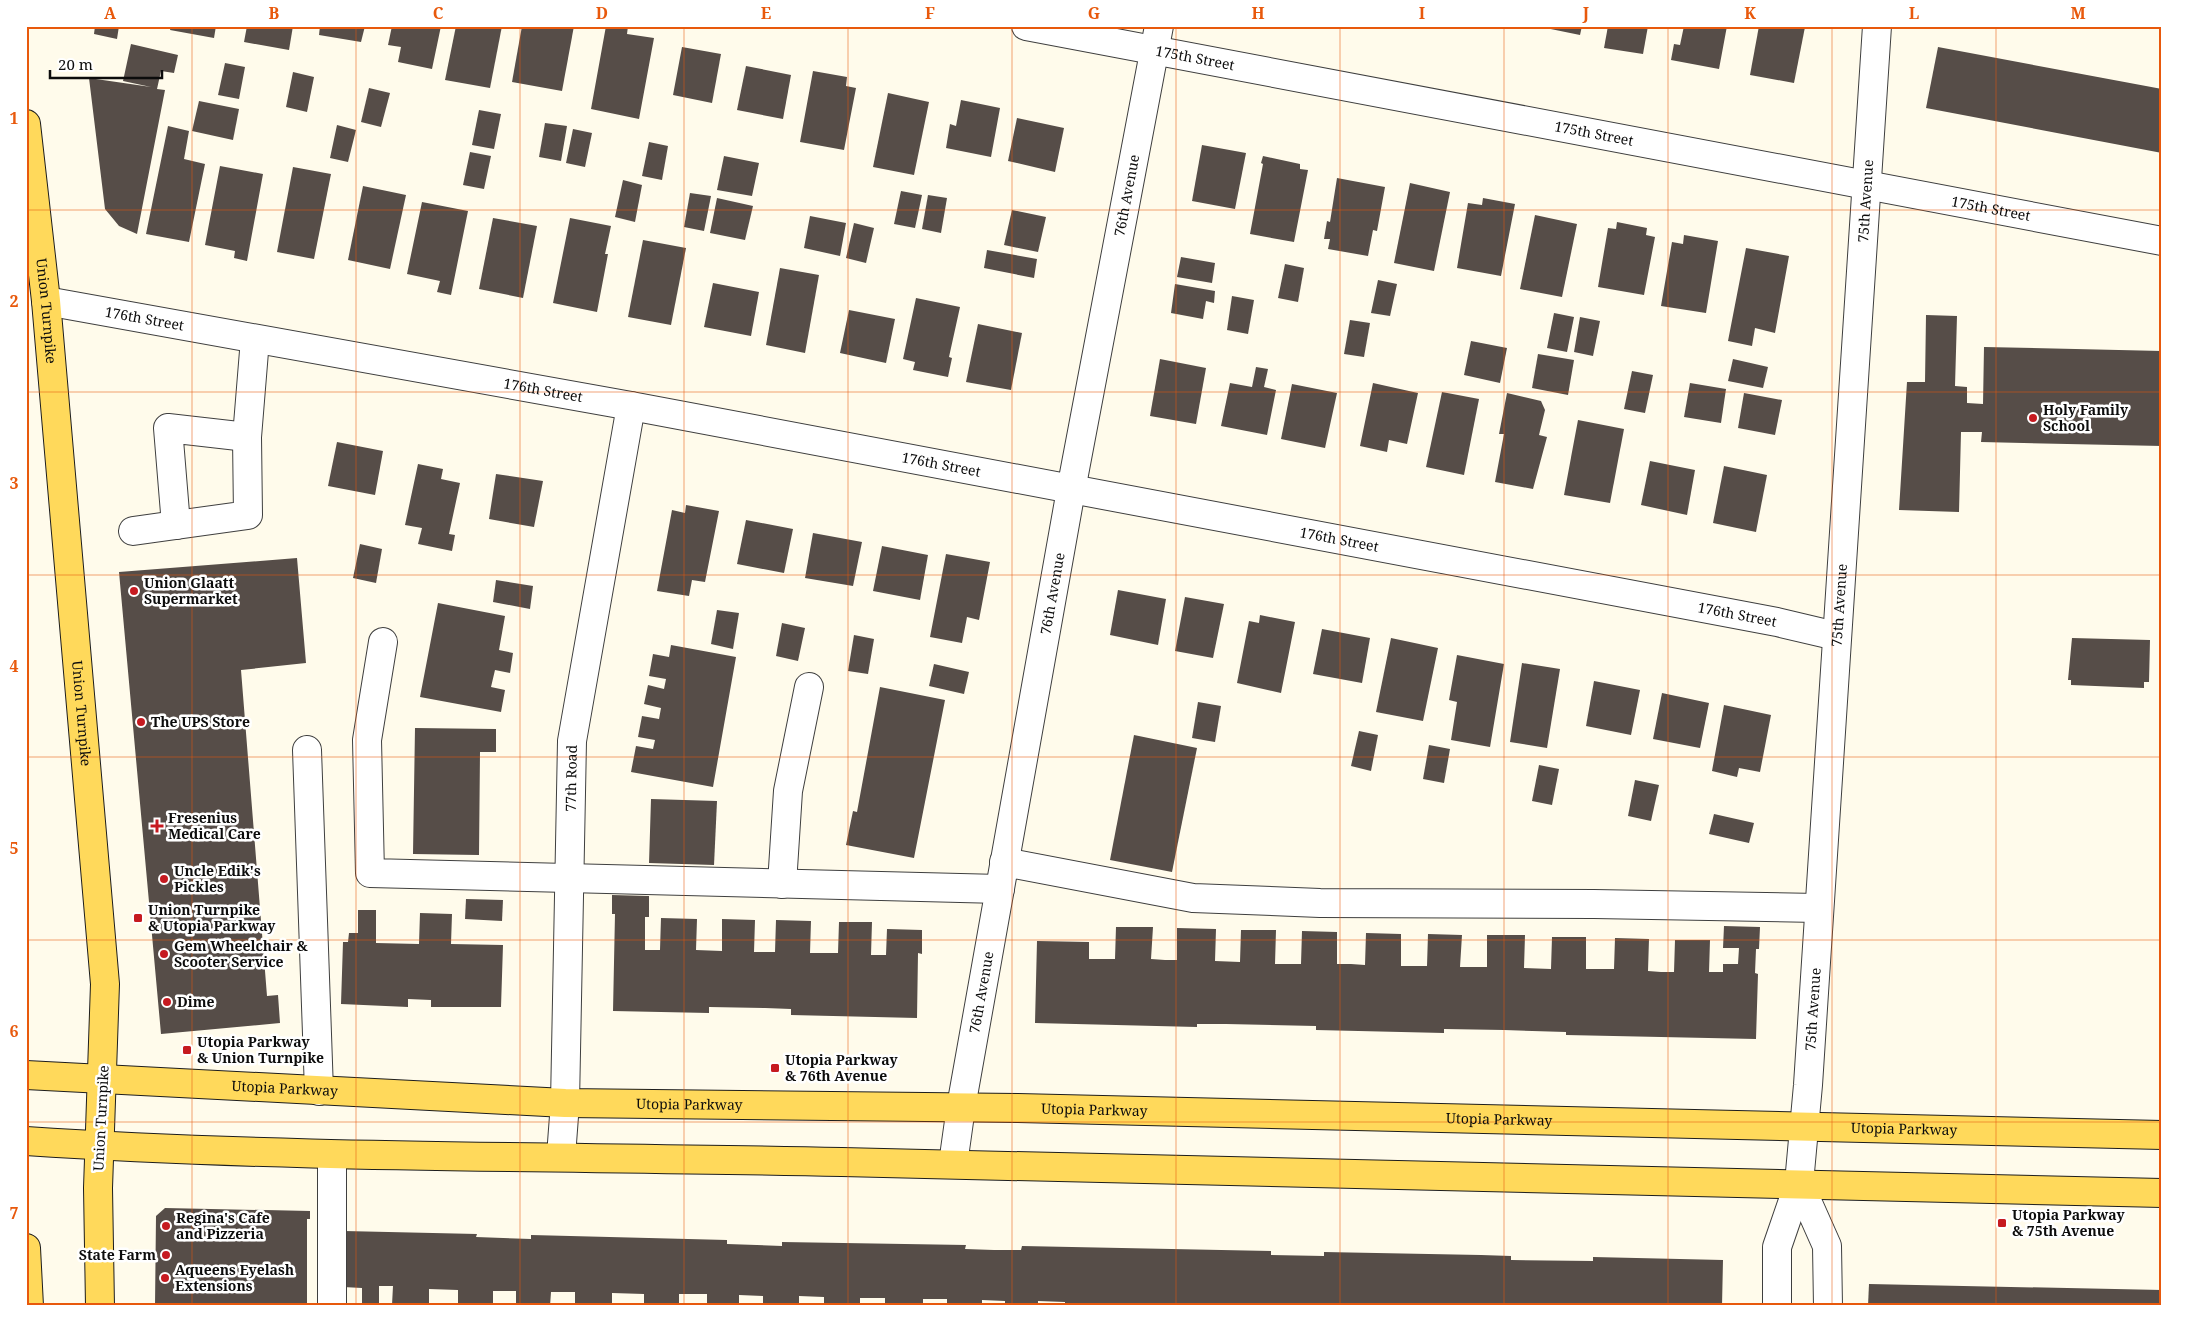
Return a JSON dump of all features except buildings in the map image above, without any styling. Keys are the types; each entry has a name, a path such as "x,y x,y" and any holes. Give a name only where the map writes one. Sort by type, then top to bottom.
{"main road":[{"name":"Union Turnpike","path":"26,124 46,301 105,984 98,1188 100,1306"},
{"name":"Utopia Parkway","path":"26,1075 565,1102 960,1107 2162,1135"},
{"path":"26,1141 100,1146 332,1155 561,1156 953,1164 2162,1193"},
{"path":"26,1248 29,1306"}],"street":[{"name":"175th Street","path":"1026,26 1157,38 1866,186 2162,241"},
{"name":"75th Avenue","path":"1777,1306 1776,1247 1799,1183 1804,1128 1878,26"},
{"name":"76th Avenue","path":"953,1164 960,1107 1071,490 1157,38"},
{"name":"176th Street","path":"46,301 630,406 1777,622 1836,636"},
{"path":"133,531 248,515 246,437 254,339"},
{"name":"77th Road","path":"561,1156 565,1102 572,741 630,406"},
{"path":"176,525 168,428 246,437"},
{"path":"383,642 367,740 370,873 1000,888"},
{"path":"782,884 788,791 809,688"},
{"path":"307,750 319,1091"},
{"path":"1004,862 1193,898 1320,903 1594,904 1818,908"},
{"path":"332,1155 332,1306"},
{"name":"75th Avenue","path":"1799,1183 1827,1246 1828,1306"}],"place":[{"name":"Holy Family School","path":"2033,418"},
{"name":"Union Glaatt Supermarket","path":"134,591"},
{"name":"The UPS Store","path":"141,722"},
{"name":"Fresenius Medical Care","path":"157,826"},
{"name":"Uncle Edik's Pickles","path":"164,879"},
{"name":"Union Turnpike & Utopia Parkway","path":"138,918"},
{"name":"Gem Wheelchair & Scooter Service","path":"164,954"},
{"name":"Dime","path":"167,1002"},
{"name":"Utopia Parkway & Union Turnpike","path":"187,1050"},
{"name":"Utopia Parkway & 76th Avenue","path":"775,1068"},
{"name":"Utopia Parkway & 75th Avenue","path":"2002,1223"},
{"name":"Regina's Cafe and Pizzeria","path":"166,1226"},
{"name":"State Farm","path":"166,1255"},
{"name":"Aqueens Eyelash Extensions","path":"165,1278"}]}
